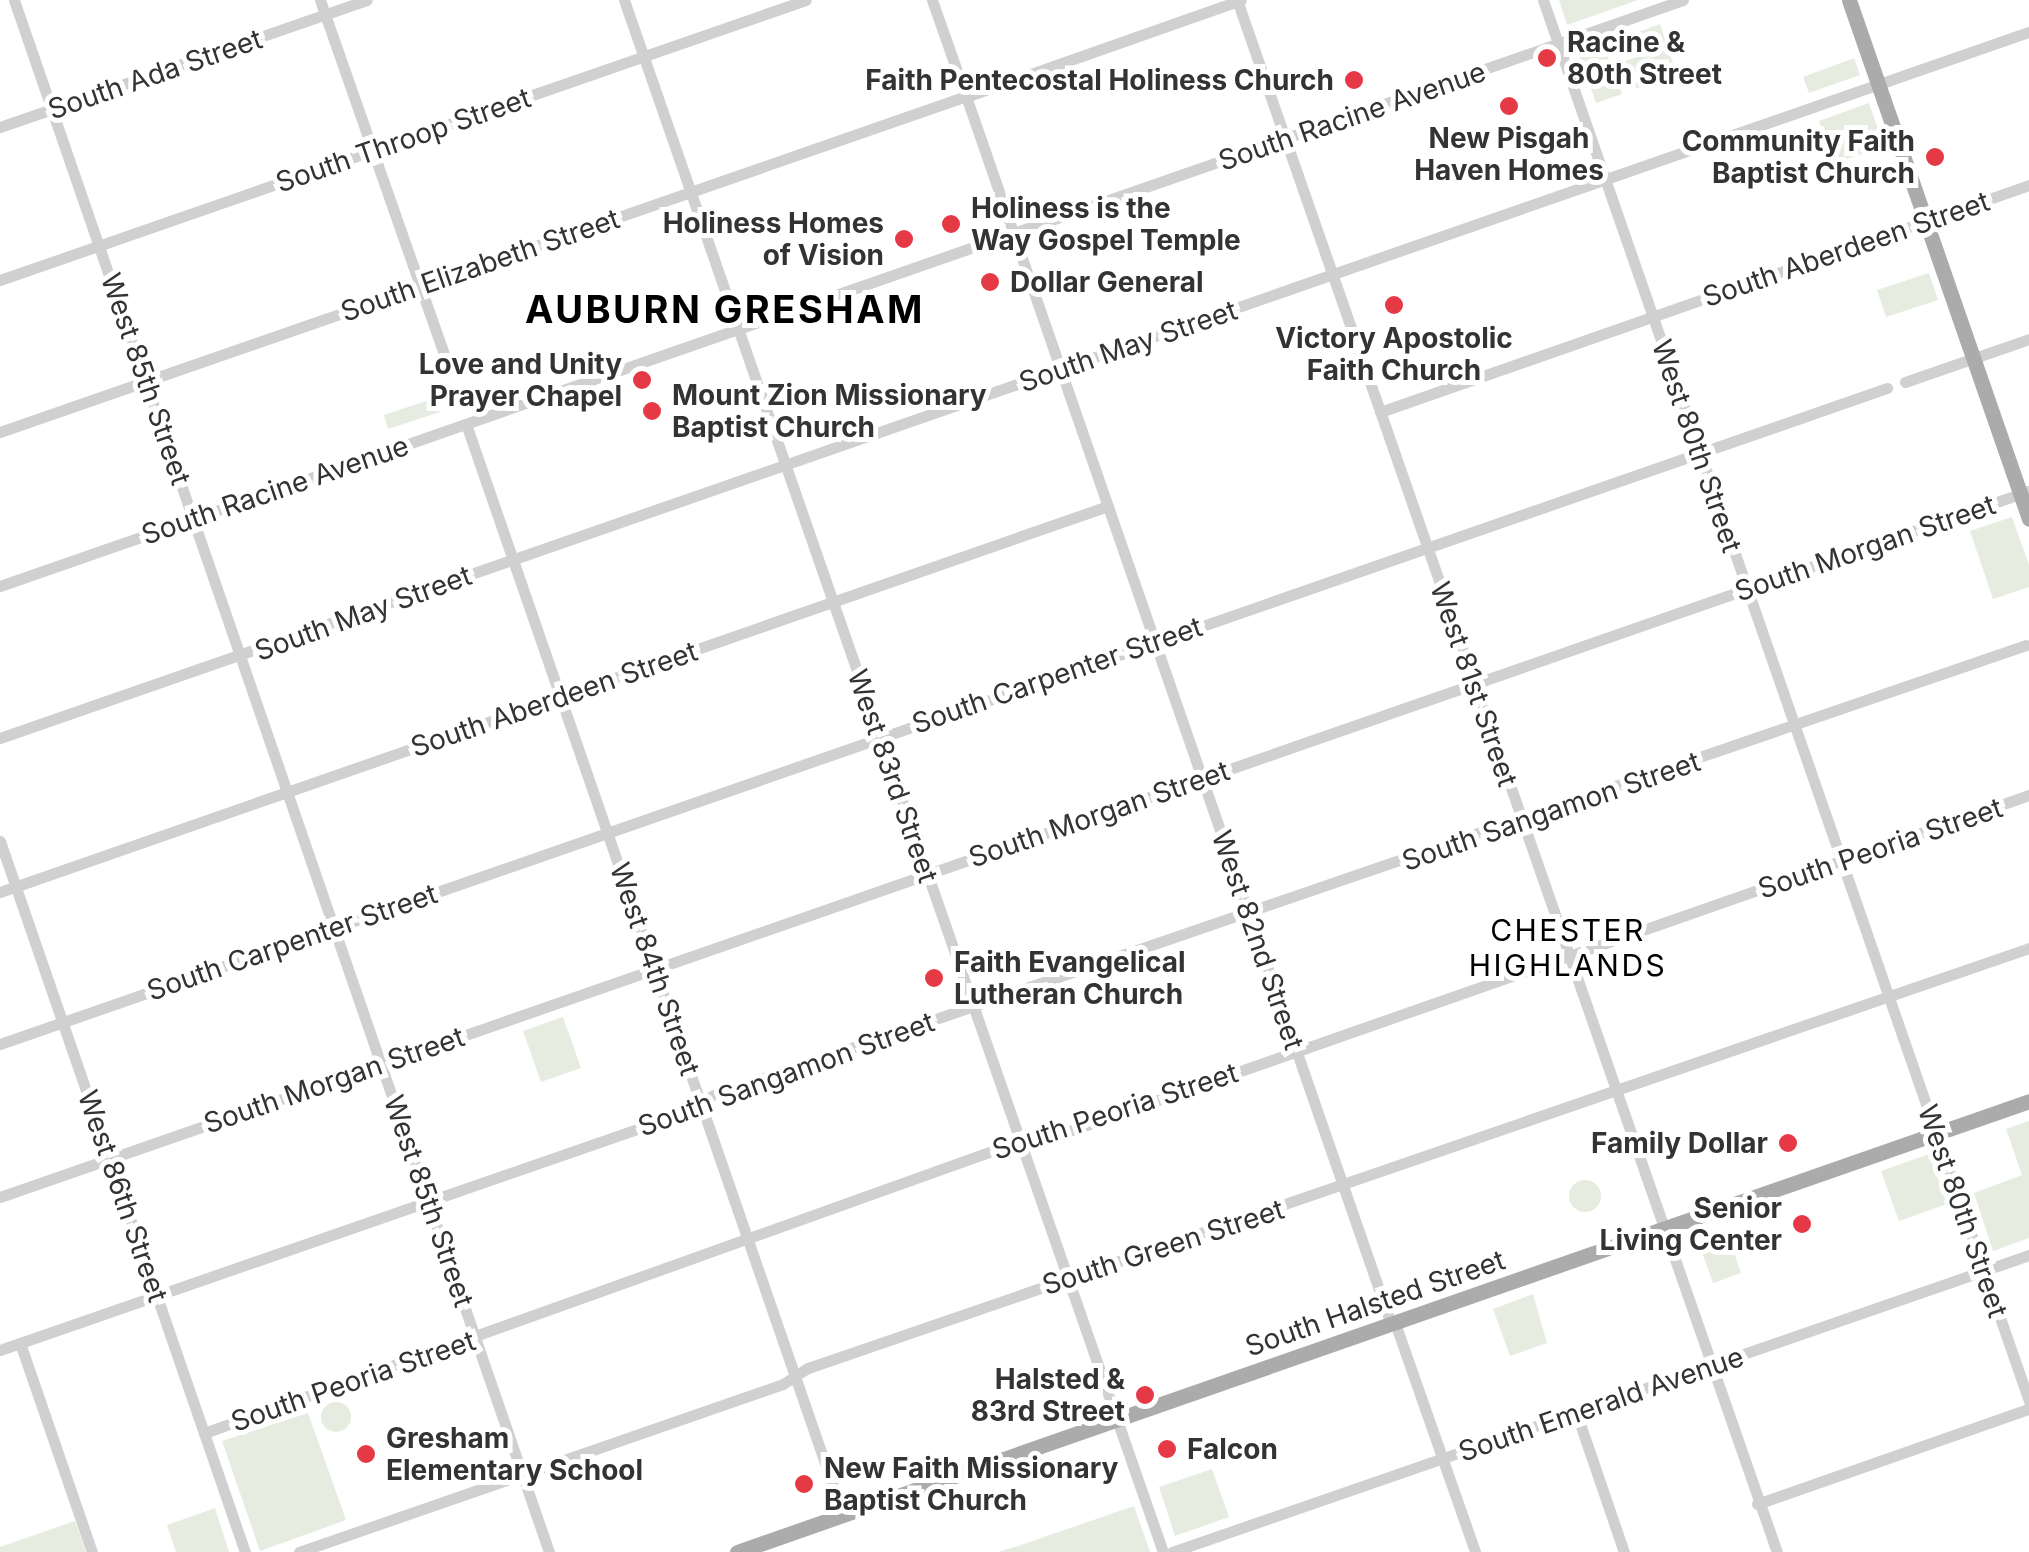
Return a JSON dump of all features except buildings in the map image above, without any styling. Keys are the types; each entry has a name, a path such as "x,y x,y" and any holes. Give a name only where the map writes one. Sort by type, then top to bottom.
{"main road":[{"path":"1849,0 1973,358 2025,493 2029,519"},
{"name":"South Halsted Street","path":"737,1552 2029,1101"}],"street":[{"name":"West 85th Street","path":"14,0 549,1552"},
{"path":"320,0 444,355"},
{"name":"South Ada Street","path":"0,128 367,0"},
{"name":"West 83rd Street","path":"624,0 1163,1552"},
{"name":"South Throop Street","path":"0,280 806,0"},
{"name":"West 82nd Street","path":"932,0 1296,1052 1475,1552"},
{"name":"South Elizabeth Street","path":"0,432 1239,0"},
{"name":"West 81st Street","path":"1239,0 1772,1548"},
{"name":"West 80th Street","path":"1543,0 2029,1405"},
{"name":"South Racine Avenue","path":"0,586 1684,0"},
{"name":"South May Street","path":"0,738 2029,32"},
{"name":"South Aberdeen Street","path":"1380,412 2029,185"},
{"path":"1905,382 2029,339"},
{"name":"South Carpenter Street","path":"0,1044 1888,388"},
{"name":"West 84th Street","path":"466,424 844,1515"},
{"name":"South Morgan Street","path":"0,1197 2025,493"},
{"name":"South Aberdeen Street","path":"0,892 1108,506"},
{"name":"South Sangamon Street","path":"0,1350 2026,645"},
{"name":"South Peoria Street","path":"204,1433 1021,1144 1296,1052 2029,795"},
{"name":"West 86th Street","path":"0,841 244,1552"},
{"name":"South Green Street","path":"299,1552 795,1375 2029,948"},
{"name":"South Emerald Avenue","path":"1172,1552 2029,1255"},
{"path":"20,1343 92,1552"},
{"path":"1757,1504 2029,1405"},
{"path":"1576,1412 1624,1552"}],"shaded area":[{"path":"1559,0 1638,0 1567,25"},
{"path":"1660,24 1676,72 1635,89 1625,61 1637,57 1630,35"},
{"path":"1603,43 1622,94 1596,103 1578,52"},
{"path":"1854,58 1860,75 1809,93 1803,77"},
{"path":"1869,103 1884,146 1833,164 1819,121"},
{"path":"1929,273 1938,300 1886,317 1877,290"},
{"path":"435,398 440,412 388,429 384,415"},
{"path":"2012,517 2029,565 2029,587 1993,599 1970,531"},
{"path":"563,1017 581,1068 541,1082 523,1031"},
{"path":"2029,1121 2029,1238 1993,1251 1974,1193 2022,1175 2006,1129"},
{"path":"1929,1154 1947,1204 1899,1221 1881,1171"},
{"path":"1585,1180 1596,1185 1601,1196 1596,1207 1585,1212 1574,1207 1569,1196 1574,1185"},
{"path":"1712,1230 1720,1253 1733,1249 1741,1273 1713,1283 1696,1236"},
{"path":"1533,1294 1547,1343 1510,1356 1493,1309"},
{"path":"336,1402 347,1406 351,1417 347,1428 336,1432 325,1428 321,1417 325,1406"},
{"path":"308,1413 346,1520 260,1551 222,1441"},
{"path":"1212,1469 1229,1517 1175,1536 1159,1487"},
{"path":"1134,1506 1150,1552 998,1552 1018,1546"},
{"path":"215,1508 229,1552 176,1552 167,1525"},
{"path":"75,1521 86,1552 0,1552 0,1547"}],"place":[{"name":"Racine & 80th Street","path":"1547,58"},
{"name":"Faith Pentecostal Holiness Church","path":"1354,80"},
{"name":"New Pisgah Haven Homes","path":"1509,106"},
{"name":"Community Faith Baptist Church","path":"1935,157"},
{"name":"Holiness is the Way Gospel Temple","path":"951,224"},
{"name":"Holiness Homes of Vision","path":"904,239"},
{"name":"Dollar General","path":"990,282"},
{"name":"Victory Apostolic Faith Church","path":"1394,305"},
{"name":"Love and Unity Prayer Chapel","path":"642,380"},
{"name":"Mount Zion Missionary Baptist Church","path":"652,411"},
{"name":"Faith Evangelical Lutheran Church","path":"934,978"},
{"name":"Family Dollar","path":"1788,1143"},
{"name":"Senior Living Center","path":"1802,1224"},
{"name":"Halsted & 83rd Street","path":"1145,1395"},
{"name":"Falcon","path":"1167,1449"},
{"name":"Gresham Elementary School","path":"366,1454"},
{"name":"New Faith Missionary Baptist Church","path":"804,1484"}],"district":[{"name":"AUBURN GRESHAM","path":"725,310"},
{"name":"CHESTER HIGHLANDS","path":"1568,947"}]}
